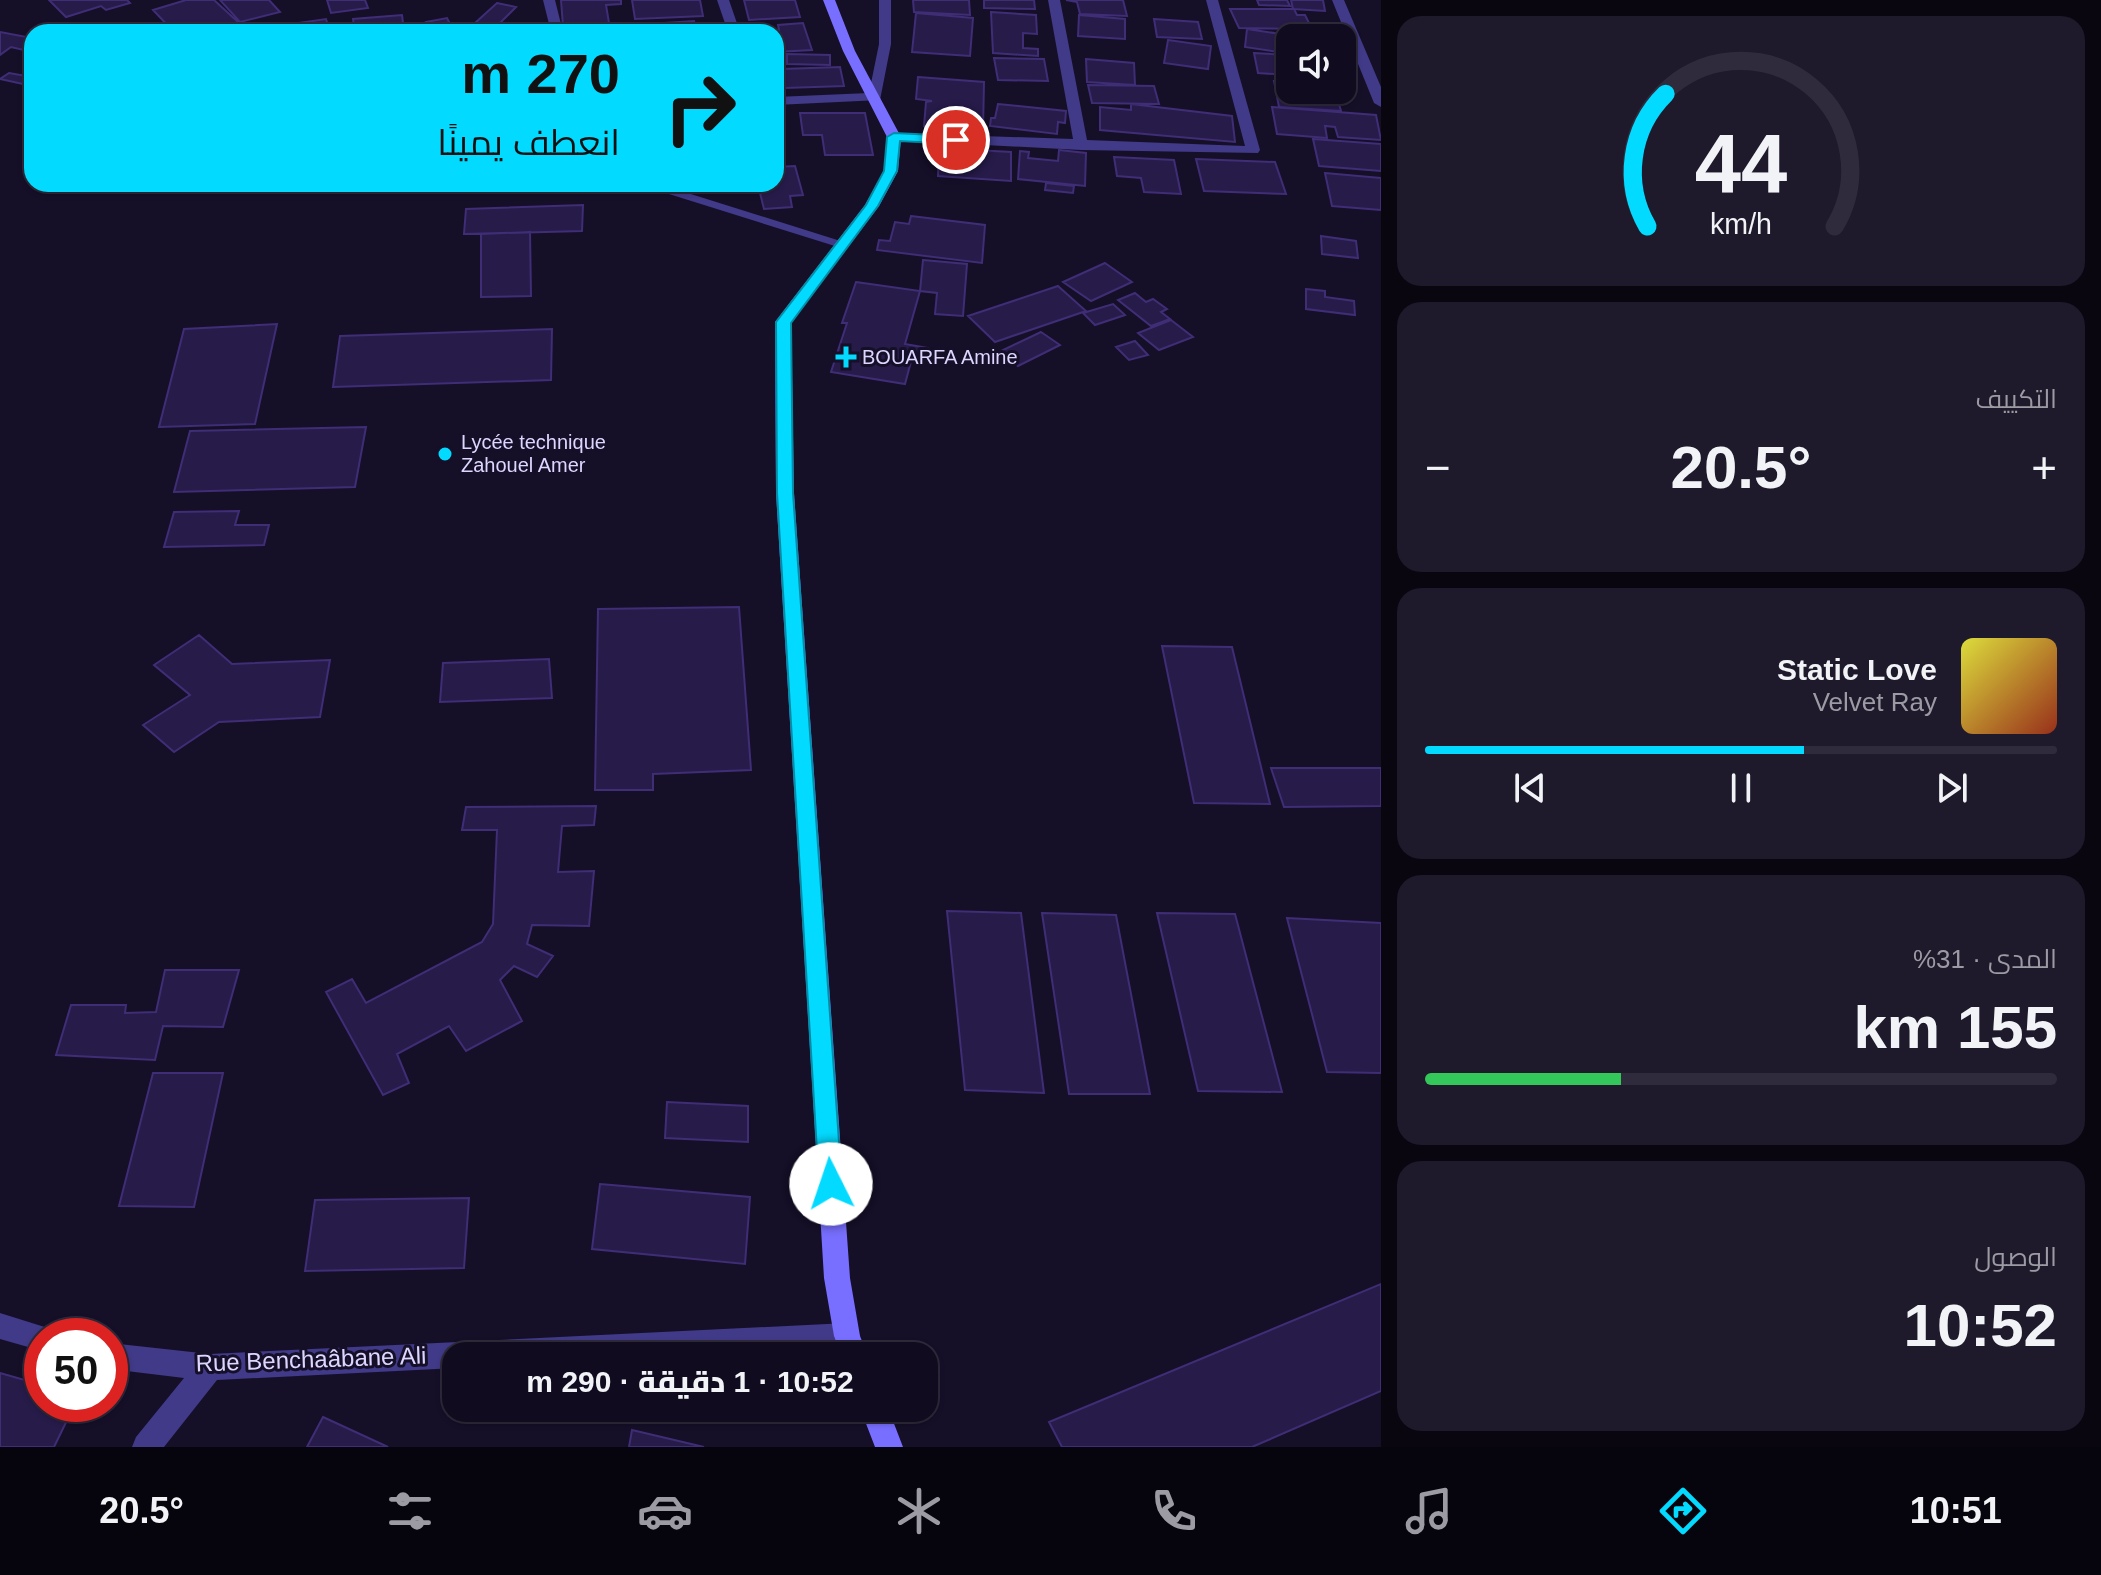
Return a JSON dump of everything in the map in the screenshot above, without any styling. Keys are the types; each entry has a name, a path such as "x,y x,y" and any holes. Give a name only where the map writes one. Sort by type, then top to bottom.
{"main road":[{"path":"829,0 849,51 894,137 891,171 872,206 783,322 785,493 837,1278 850,1342"},
{"path":"879,1422 889,1447"}],"street":[{"path":"549,0 555,24"},
{"path":"723,0 731,24"},
{"path":"784,101 875,97 885,44 885,0"},
{"path":"1054,0 1081,146"},
{"path":"894,137 1253,150 1212,0"},
{"path":"1338,0 1381,103"},
{"path":"671,192 843,244"},
{"path":"0,1326 24,1333"},
{"name":"Rue Benchaâbane Ali","path":"128,1358 210,1367 442,1359"},
{"path":"146,1447 210,1367"}],"building":[{"path":"49,0 127,0 130,3 106,10 101,6 66,17"},
{"path":"186,0 214,0 238,22 166,24 153,10"},
{"path":"220,0 269,0 280,12 240,22"},
{"path":"327,0 365,0 368,8 331,13"},
{"path":"561,0 621,0 621,4 606,5 609,23 563,24"},
{"path":"632,0 700,0 703,16 635,19"},
{"path":"744,0 795,0 800,17 749,20"},
{"path":"913,0 969,0 970,15 914,12"},
{"path":"984,0 1034,0 1035,9 984,8"},
{"path":"1066,0 1123,0 1127,16 1080,14 1077,2"},
{"path":"1257,0 1287,0 1290,6 1259,5"},
{"path":"1291,0 1323,0 1325,11 1293,9"},
{"path":"497,3 516,7 499,24 475,23"},
{"path":"1230,9 1294,9 1297,15 1305,15 1310,24 1276,24 1276,29 1239,28"},
{"path":"991,12 1036,15 1037,34 1023,33 1023,48 1038,49 1038,56 993,53"},
{"path":"916,13 973,18 970,56 912,52"},
{"path":"402,15 403,24 354,24 353,19"},
{"path":"1079,15 1125,19 1125,39 1078,36"},
{"path":"447,18 450,24 427,24"},
{"path":"326,19 328,24 298,24"},
{"path":"1154,19 1198,22 1202,39 1157,37"},
{"path":"694,21 695,24 665,24"},
{"path":"803,23 812,50 784,52 784,25"},
{"path":"1247,29 1276,33 1276,52 1245,47"},
{"path":"0,32 24,36 24,50 11,47 0,55"},
{"path":"1168,40 1211,46 1208,69 1164,63"},
{"path":"1254,53 1276,54 1276,74 1258,73"},
{"path":"787,54 830,55 830,65 787,64"},
{"path":"994,58 1044,59 1048,81 998,80"},
{"path":"1086,59 1134,63 1135,85 1087,82"},
{"path":"840,67 844,86 785,88 784,69"},
{"path":"9,73 24,76 24,84 0,79"},
{"path":"918,77 984,82 983,131 924,126 926,102 932,101 916,99"},
{"path":"1088,85 1154,86 1159,104 1092,103"},
{"path":"998,104 1066,111 1065,123 1058,122 1057,134 990,126"},
{"path":"1131,104 1232,116 1235,142 1100,130 1100,107 1131,110"},
{"path":"1278,104 1339,104 1341,111 1279,107"},
{"path":"1272,107 1376,115 1381,140 1338,137 1335,127 1325,126 1327,138 1277,134"},
{"path":"800,113 865,113 873,155 825,155 822,135 803,135"},
{"path":"1313,139 1381,144 1381,171 1319,166"},
{"path":"939,148 1011,152 1011,181 938,176"},
{"path":"1059,150 1086,153 1085,186 1018,179 1020,151 1029,152 1028,158 1058,161"},
{"path":"1114,157 1174,160 1181,194 1144,192 1141,178 1117,176"},
{"path":"1196,159 1275,162 1286,194 1204,191"},
{"path":"795,166 803,195 790,196 792,207 764,209 760,192 784,192 784,167"},
{"path":"1325,173 1381,178 1381,210 1332,206"},
{"path":"1046,183 1074,186 1073,193 1045,190"},
{"path":"583,205 582,231 464,234 466,209"},
{"path":"911,216 985,225 982,263 877,250 879,240 890,241 895,222 909,224"},
{"path":"530,232 531,296 481,297 481,234"},
{"path":"1321,236 1356,241 1358,258 1322,254"},
{"path":"923,260 967,264 963,316 935,314 937,293 920,291"},
{"path":"1105,263 1132,282 1091,301 1063,282"},
{"path":"856,282 920,291 905,344 928,348 926,357 913,354 905,384 831,372 847,323 842,323"},
{"path":"1058,286 1086,311 995,342 968,316"},
{"path":"1306,289 1325,291 1325,297 1354,301 1355,315 1306,309"},
{"path":"1135,293 1146,302 1153,299 1167,309 1161,312 1170,319 1151,326 1118,300"},
{"path":"1113,304 1125,315 1095,325 1083,313"},
{"path":"1171,320 1193,337 1159,350 1138,333"},
{"path":"277,324 255,424 159,427 184,329"},
{"path":"552,329 551,380 333,387 340,336"},
{"path":"1041,332 1060,345 1018,366 999,352"},
{"path":"1135,341 1148,355 1129,360 1116,347"},
{"path":"366,427 355,487 174,492 190,431"},
{"path":"239,511 235,525 269,525 264,545 164,547 174,512"},
{"path":"739,607 751,770 653,774 653,790 595,790 598,609"},
{"path":"199,635 232,664 330,660 320,717 219,722 174,752 143,725 190,695 154,665"},
{"path":"1162,646 1232,647 1270,804 1194,803"},
{"path":"549,659 552,698 440,702 443,663"},
{"path":"1271,768 1381,768 1381,806 1284,807"},
{"path":"596,806 594,825 562,826 558,872 594,871 589,926 532,925 527,944 553,956 537,977 514,966 500,980 522,1021 466,1051 449,1026 397,1054 409,1083 383,1095 326,992 352,979 366,1003 482,942 493,924 497,830 462,830 466,807"},
{"path":"947,911 1021,913 1044,1093 965,1090"},
{"path":"1042,913 1116,915 1150,1094 1069,1094"},
{"path":"1157,913 1235,914 1282,1092 1198,1091"},
{"path":"1287,918 1381,923 1381,1073 1327,1072"},
{"path":"165,970 239,970 223,1027 163,1026 155,1060 56,1055 71,1005 126,1005 125,1013 156,1012"},
{"path":"153,1073 223,1073 194,1207 119,1206"},
{"path":"667,1102 748,1106 748,1142 665,1138"},
{"path":"600,1184 750,1197 745,1264 592,1249"},
{"path":"469,1198 464,1268 305,1271 315,1200"},
{"path":"1381,1284 1381,1391 1252,1447 1062,1447 1049,1422"},
{"path":"0,1373 24,1380 24,1422 66,1422 54,1447 0,1447"},
{"path":"323,1417 388,1447 307,1447"},
{"path":"632,1430 704,1447 629,1447"}],"place":[{"name":"BOUARFA Amine","path":"846,357"},
{"name":"Lycée technique Zahouel Amer","path":"445,454"}],"route":[{"path":"831,1184 785,493 783,322 872,206 891,171 894,137 956,140"}]}
